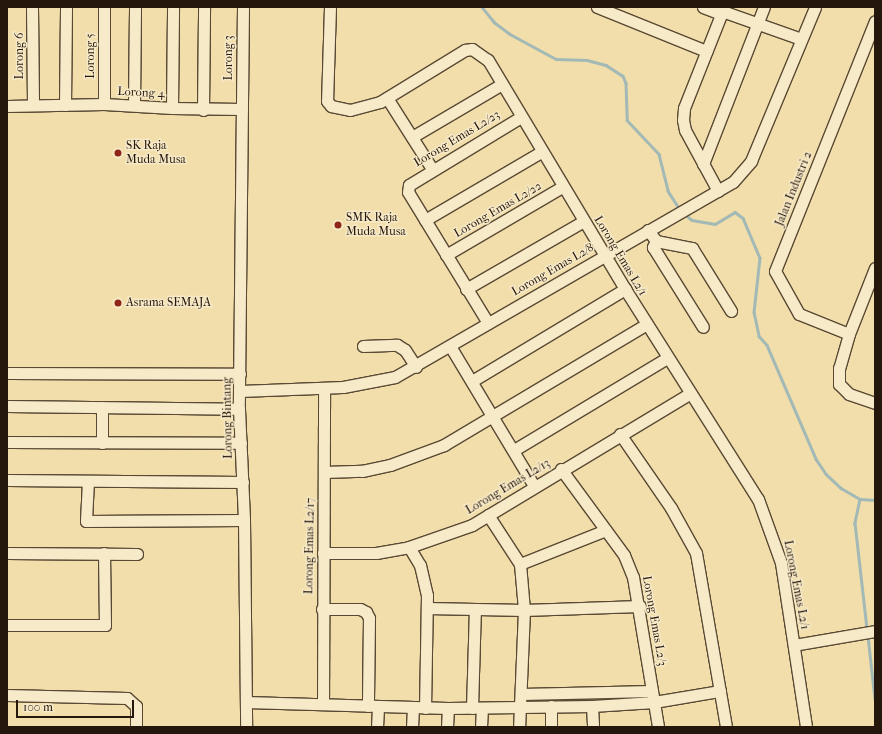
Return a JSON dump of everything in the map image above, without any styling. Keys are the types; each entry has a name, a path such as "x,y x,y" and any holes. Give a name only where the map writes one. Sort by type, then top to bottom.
{"street":[{"name":"Lorong 6","path":"32,7 33,105"},
{"path":"65,105 66,7"},
{"name":"Lorong 5","path":"104,7 104,104"},
{"path":"134,105 135,7"},
{"name":"Lorong 4","path":"7,106 104,104 172,108 173,7"},
{"path":"203,110 204,7"},
{"name":"Lorong 3","path":"242,109 243,7"},
{"name":"Lorong Emas L2/1","path":"330,7 327,101 331,106 350,110 387,98 465,50 472,50 488,60 562,187 689,394 758,499 771,530 781,563 806,727"},
{"path":"598,7 706,51"},
{"path":"703,7 722,11 801,39"},
{"path":"703,164 764,7"},
{"name":"Lorong Emas L2/8","path":"240,391 324,388 386,380 416,367 604,255 718,191 739,177 751,161 814,7"},
{"path":"718,191 685,130 683,120 684,108 722,11"},
{"name":"Jalan Industri 2","path":"849,334 799,314 775,271 875,21"},
{"path":"412,137 502,84"},
{"path":"387,98 432,169"},
{"path":"172,108 203,110 242,109"},
{"name":"Lorong Bintang","path":"242,109 239,409 244,520 246,727"},
{"name":"Lorong Emas L2/23","path":"425,220 408,192 408,185 432,169 520,117"},
{"path":"488,323 425,220 542,152"},
{"name":"Lorong Emas L2/22","path":"446,255 562,187"},
{"path":"466,289 584,221"},
{"path":"648,230 656,241 692,248 731,311"},
{"path":"656,241 653,247 703,327"},
{"path":"874,401 850,394 838,384 839,368 849,334 875,268"},
{"path":"472,381 625,289"},
{"path":"324,472 362,471 416,456 444,445 646,324"},
{"path":"363,346 397,345 405,350 416,367"},
{"path":"450,346 514,450 534,486"},
{"path":"514,450 668,358"},
{"path":"7,373 240,374"},
{"name":"Lorong Emas L2/17","path":"323,704 322,609 324,388"},
{"name":"Lorong Emas L2/13","path":"323,553 376,553 409,546 472,525 562,469 689,394"},
{"path":"7,406 239,409"},
{"path":"102,407 102,442"},
{"path":"620,434 671,508 696,553 726,727"},
{"path":"7,442 241,443"},
{"name":"Lorong Emas L2/3","path":"562,469 624,555 633,577 640,606 658,727"},
{"path":"7,480 243,482"},
{"path":"88,481 86,521 244,520"},
{"path":"488,515 520,564 524,610 519,727"},
{"path":"520,564 606,530"},
{"path":"409,546 420,565 425,580 427,608 425,708"},
{"path":"7,553 137,554"},
{"path":"7,625 105,625 104,553"},
{"path":"427,608 524,610 640,606"},
{"path":"322,609 360,609 366,612 369,618 373,706 377,727"},
{"path":"475,609 477,708 481,727"},
{"path":"794,645 859,633 874,632"},
{"path":"246,702 425,708 592,706 653,696 720,691"},
{"path":"521,694 653,696"},
{"path":"7,696 127,698 136,706 136,727"},
{"path":"551,706 551,727"},
{"path":"592,706 593,727"},
{"path":"412,727 413,707"},
{"path":"447,727 448,708"}],"waterway":[{"path":"482,7 494,22 510,34 556,59 587,60 606,65 623,76 626,83 627,120 659,154 668,191 677,205"},
{"path":"687,216 692,220 715,224 735,212 743,218 760,258 754,312 759,336 767,345 816,459 826,474 841,488 860,499 875,500"},
{"path":"860,499 855,523 867,629"},
{"path":"868,636 875,699"}],"place":[{"name":"SK Raja Muda Musa","path":"118,153"},
{"name":"SMK Raja Muda Musa","path":"338,225"},
{"name":"Asrama SEMAJA","path":"118,303"}]}
